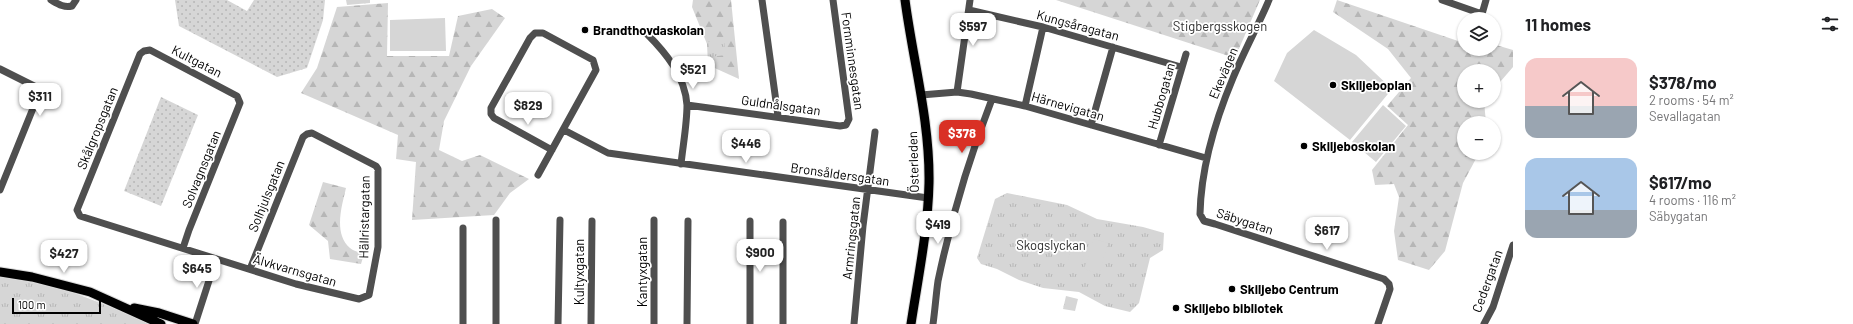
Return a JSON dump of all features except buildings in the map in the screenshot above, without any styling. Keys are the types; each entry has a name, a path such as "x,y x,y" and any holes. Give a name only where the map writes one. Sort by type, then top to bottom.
{"main road":[{"name":"Österleden","path":"905,0 926,130 929,182 923,244 911,324"},
{"path":"0,272 32,277 90,292 161,324"},
{"path":"119,305 159,312 194,324"}],"street":[{"path":"50,0 64,7 68,7 72,6 76,0"},
{"path":"762,0 778,116"},
{"name":"Fornminnesgatan","path":"833,0 849,119 847,124"},
{"path":"957,92 970,0"},
{"name":"Ekevägen","path":"1206,158 1232,78 1269,0"},
{"path":"1442,0 1482,14 1486,0"},
{"name":"Kungsåragatan","path":"968,10 1043,27 1181,67"},
{"path":"1025,106 1043,27"},
{"path":"538,175 564,130 596,70 596,66 594,60 543,33 534,33 491,108 491,112 494,118 552,150"},
{"path":"647,34 664,52 680,78 687,105 681,164"},
{"path":"1091,125 1113,47"},
{"name":"Kultgatan","path":"143,52 150,50 238,96 238,98"},
{"name":"Skålgropsgatan","path":"79,215 77,210 140,54 143,52"},
{"name":"Hubbogatan","path":"1159,145 1186,54"},
{"path":"0,69 34,86 37,90 38,96 0,190"},
{"name":"Härnevigatan","path":"921,95 957,92 1025,106 1206,158"},
{"name":"Solvagnsgatan","path":"183,248 240,103 238,98"},
{"path":"933,324 938,284 953,216 963,180 992,99"},
{"name":"Guldnålsgatan","path":"687,105 778,116 840,126 847,124"},
{"name":"Bronsåldersgatan","path":"564,130 608,153 868,191 928,198"},
{"name":"Armringsgatan","path":"854,324 875,132"},
{"name":"Hällristargatan","path":"307,134 312,133 376,166 378,169 378,247 369,295 367,296"},
{"name":"Solhjulsgatan","path":"250,269 303,137 307,134"},
{"name":"Säbygatan","path":"1206,158 1200,214 1204,221 1384,279 1389,284 1390,289 1378,324"},
{"name":"Älvkvarnsgatan","path":"79,215 296,284 337,295 360,299 367,296"},
{"path":"496,220 496,324"},
{"path":"558,324 560,220"},
{"name":"Kantyxgatan","path":"654,220 654,324"},
{"name":"Kultyxgatan","path":"591,324 592,221"},
{"path":"687,324 688,221"},
{"path":"750,221 750,324"},
{"path":"783,222 783,324"},
{"path":"463,228 463,324"},
{"name":"Cedergatan","path":"1484,324 1493,306 1513,245"},
{"path":"194,324 216,259"}],"green space":[{"path":"175,0 227,0 247,11 254,0 325,0 323,20 307,68 277,77 179,26"},
{"path":"346,0 370,0 370,3 347,5"},
{"path":"693,0 731,0 739,79 708,65 707,44 692,7"},
{"name":"Stigbergsskogen","path":"1056,0 1260,0 1235,58"},
{"path":"1337,0 1457,41 1457,56 1501,56 1501,46 1513,50 1513,67 1501,81 1501,64 1457,64 1457,108 1485,108 1485,116 1457,116 1457,160 1475,160 1463,183 1445,251 1429,270 1398,260 1394,231 1399,197 1394,184 1375,185 1372,170 1408,125 1387,106 1411,78 1388,49 1333,12"},
{"path":"388,3 387,56 449,56 458,16 492,9 505,18 471,66 444,121 439,150 462,161 480,155 529,179 510,193 494,215 412,220 416,162 396,159 398,135 301,93 317,68 337,7"},
{"path":"445,18 446,51 390,51 390,20"},
{"name":"Skiljeboplan","path":"1314,30 1356,55 1392,89 1350,140 1274,81 1287,53"},
{"path":"724,39 726,55 710,57 708,42"},
{"path":"161,97 198,115 161,206 124,191"},
{"path":"1383,105 1406,126 1376,162 1352,142"},
{"path":"323,182 346,188 341,211 340,227 345,242 350,248 364,254 361,264 330,259 328,241 309,225"},
{"name":"Skogslyckan","path":"1007,193 1067,205 1097,219 1143,227 1164,233 1163,250 1150,258 1139,303 1130,312 1105,306 1079,292 1043,288 1019,280 997,269 981,264 977,258 995,199"},
{"path":"1094,239 1108,243 1099,274 1084,269"},
{"path":"1072,246 1085,251 1081,263 1068,259"},
{"path":"0,275 59,287 155,324 0,324"},
{"path":"1066,296 1078,299 1075,311 1063,309"}],"place":[{"name":"Brandthovdaskolan","path":"585,30"},
{"name":"Skiljeboplan","path":"1333,85"},
{"name":"Skiljeboskolan","path":"1304,146"},
{"name":"Skiljebo Centrum","path":"1232,289"},
{"name":"Skiljebo bibliotek","path":"1176,308"}]}
